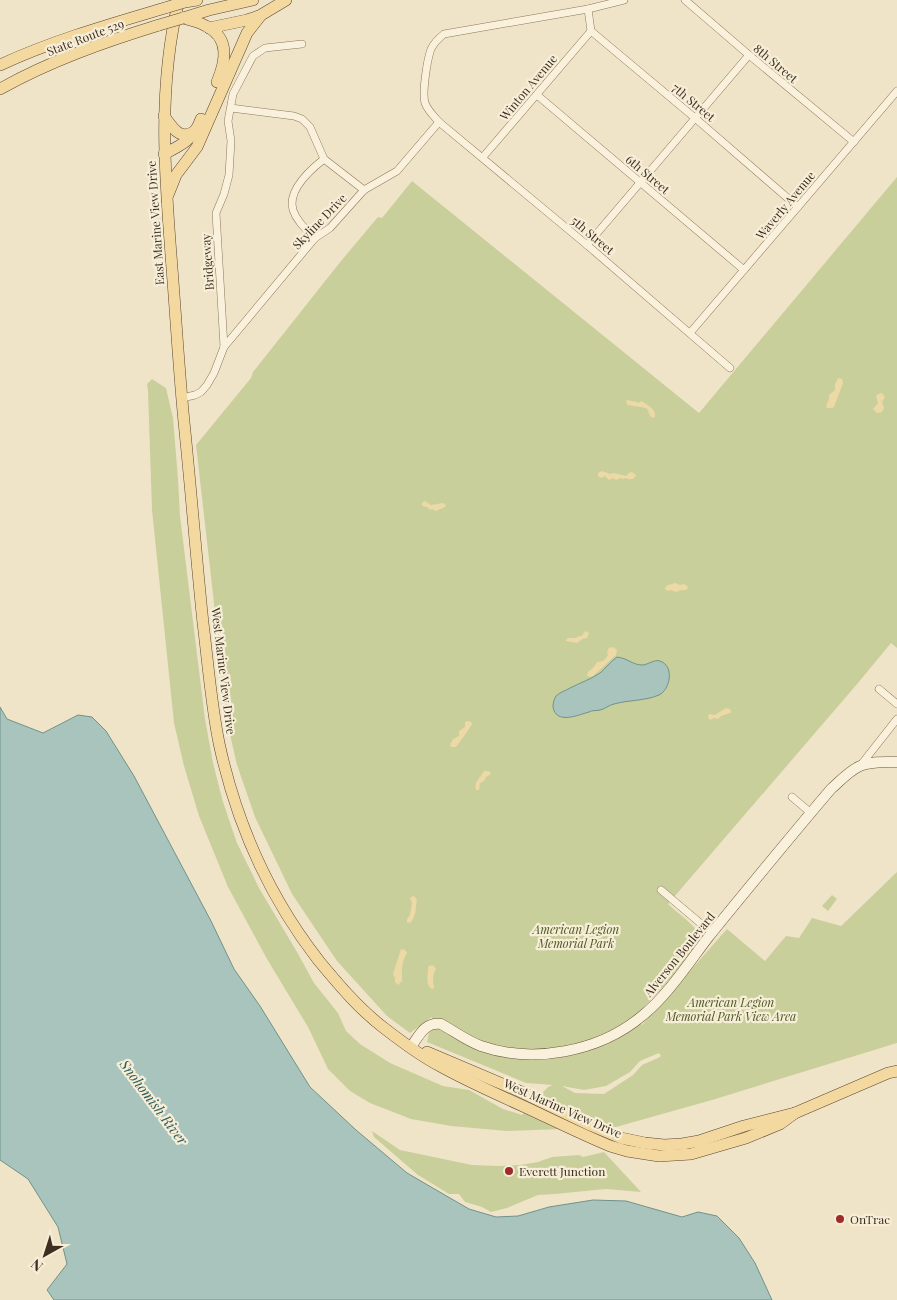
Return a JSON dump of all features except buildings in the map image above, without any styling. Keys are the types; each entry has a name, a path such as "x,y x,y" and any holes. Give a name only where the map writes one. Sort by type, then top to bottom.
{"main road":[{"name":"State Route 529","path":"0,89 40,69 117,38 209,10 253,0"},
{"path":"209,28 261,15 286,0"},
{"name":"State Route 529","path":"0,65 79,34 188,1"},
{"name":"East Marine View Drive","path":"187,445 166,200 164,115 168,60 176,12 188,1"},
{"path":"166,200 176,175 197,147 241,45 250,28 261,15"},
{"path":"164,154 185,142 198,129 222,69 224,59 224,49 216,33 199,23 183,18"},
{"path":"164,115 172,128 180,133 189,134 198,129"},
{"path":"164,154 184,158 190,155 197,147"},
{"name":"West Marine View Drive","path":"187,445 196,555 212,704 229,783 245,831 261,869 306,944 338,984 366,1013 385,1029 438,1065 513,1102 610,1146 627,1151 659,1156 691,1154 746,1138 780,1124 795,1113"},
{"name":"Alverson Boulevard","path":"411,1047 429,1025 434,1024 440,1024 479,1045 502,1052 522,1054 555,1052 581,1047 613,1035 652,1007 662,996 831,789 860,766 872,763 897,762"},
{"name":"West Marine View Drive","path":"411,1047 519,1091 621,1138 664,1145 699,1141 744,1126 795,1113 897,1071"}],"street":[{"name":"5th Street","path":"624,0 588,10 444,34 431,50 423,90 426,105 439,122 588,245 730,368"},
{"name":"8th Street","path":"685,0 854,142"},
{"path":"588,10 590,30"},
{"name":"Winton Avenue","path":"483,157 590,30"},
{"name":"7th Street","path":"590,30 798,206"},
{"name":"Bridgeway","path":"182,398 202,392 207,386 224,347 216,213 229,175 231,141 228,121 233,94 253,56 265,48 302,44"},
{"path":"588,245 749,55"},
{"name":"Waverly Avenue","path":"690,333 897,91"},
{"name":"6th Street","path":"537,95 744,270"},
{"path":"231,108 294,116 302,119 310,127 324,159 364,190"},
{"name":"Skyline Drive","path":"224,347 315,238 330,228 364,190 397,171 439,122"},
{"path":"315,238 302,226 297,218 294,211 293,198 297,188 312,169 324,159"},
{"path":"880,689 897,704"},
{"path":"860,766 897,720"},
{"path":"792,798 811,813"},
{"path":"661,890 712,933"}],"green space":[{"path":"897,177 897,648 891,643 668,904 692,924 702,940 661,989 634,1016 642,1025 727,929 765,961 786,936 799,938 812,918 841,926 897,872 897,1043 712,1100 616,1127 507,1131 451,1126 411,1119 370,1103 350,1091 328,1069 308,1027 267,959 228,887 199,816 184,766 174,723 152,510 147,384 152,379 166,388 173,418 180,516 205,719 213,763 223,802 237,843 259,888 314,983 338,1013 346,1031 360,1044 390,1063 443,1086 469,1090 503,1109 522,1115 548,1087 553,1085 526,1083 427,1042 432,1017 410,1033 387,1016 337,961 292,894 255,817 237,765 228,726 196,445 251,378 253,372 341,261 378,217 382,218 412,181 699,413","holes":["659,1053 661,1056 642,1065 633,1075 604,1094 575,1093 562,1086 584,1090 606,1086 630,1072 640,1061"]},
{"path":"832,895 837,899 828,911 822,906"},
{"path":"372,1131 400,1150 472,1165 520,1165 552,1157 579,1155 583,1157 604,1152 641,1192 606,1189 538,1195 507,1208 491,1212 465,1202 459,1194 449,1194 418,1175 374,1137"}],"sand":[{"path":"838,378 842,379 843,383 834,407 827,408 829,395 835,390"},
{"path":"882,393 885,397 882,402 884,408 882,412 877,413 873,409 878,403 876,396"},
{"path":"627,400 638,403 642,401 651,407 655,413 654,418 650,416 646,408 628,405"},
{"path":"602,471 626,476 632,472 636,475 632,479 620,478 616,480 613,478 609,480 605,476 601,478 598,476 598,473"},
{"path":"425,501 431,505 443,503 446,505 436,511 430,510 422,506 422,503"},
{"path":"675,583 684,584 688,588 676,592 665,589 666,586"},
{"path":"585,631 589,633 587,638 577,643 566,641 568,638 582,636"},
{"path":"613,647 617,650 616,655 593,676 587,676 588,672 597,662 603,661 606,658 609,648"},
{"path":"726,708 730,709 730,713 718,719 710,720 708,718 709,714 715,715"},
{"path":"469,721 472,724 467,732 456,747 451,747 453,739 459,736 459,731 465,727 465,722"},
{"path":"484,771 489,771 491,774 480,783 479,790 476,790 476,782"},
{"path":"414,896 417,900 414,918 410,923 407,922 407,919 410,915 412,903 410,898"},
{"path":"401,949 407,953 403,963 402,981 398,985 393,974"},
{"path":"433,965 436,969 433,976 434,988 432,989 428,985 427,977 429,966"}],"water":[{"path":"617,657 639,665 653,661 660,661 665,664 669,673 666,688 654,697 614,704 574,716 563,717 555,713 553,706 556,696 600,673"},
{"name":"Snohomish River","path":"0,707 7,719 43,733 78,715 92,717 106,731 134,776 211,921 234,969 260,1006 310,1087 356,1130 407,1173 469,1209 496,1217 518,1216 549,1207 593,1200 626,1201 682,1217 698,1212 717,1216 739,1238 755,1263 772,1300 54,1300 47,1290 67,1264 58,1227 28,1179 0,1160"}],"place":[{"name":"Everett Junction","path":"509,1171"},
{"name":"OnTrac","path":"840,1219"}],"park label":[{"name":"American Legion Memorial Park","path":"576,936"},
{"name":"American Legion Memorial Park View Area","path":"731,1009"}]}
